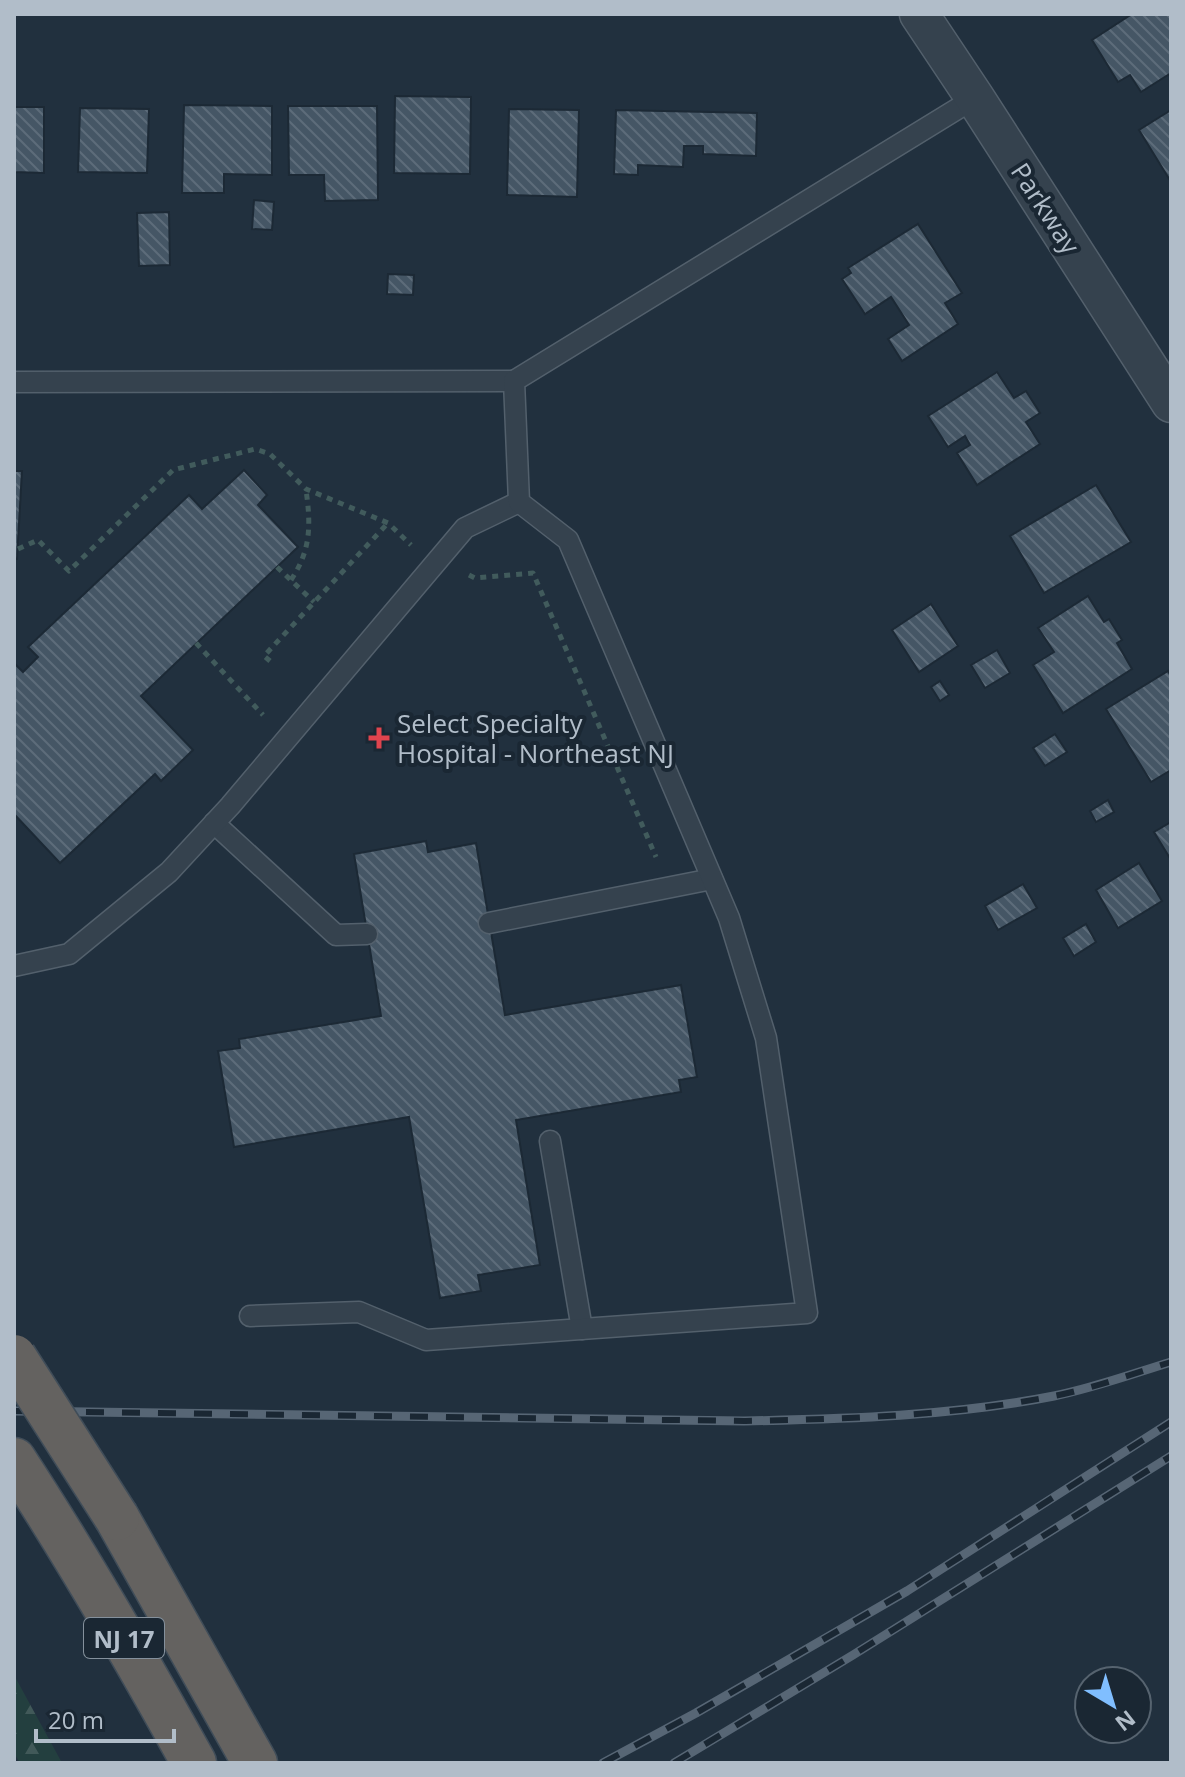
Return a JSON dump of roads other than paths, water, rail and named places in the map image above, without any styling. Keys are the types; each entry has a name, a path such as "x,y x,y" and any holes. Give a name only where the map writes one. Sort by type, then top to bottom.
{"highway":[{"name":"NJ 17","path":"14,1357 117,1518 255,1763"},
{"name":"NJ 17","path":"14,1460 141,1666 194,1763"}],"street":[{"name":"Parkway","path":"919,14 1171,403"}],"lane":[{"path":"14,382 514,381 975,98"},
{"path":"250,1316 359,1312 426,1340 807,1313 766,1038 729,918 568,540 519,502 514,381"},
{"path":"14,966 69,954 169,872 465,528 519,502"},
{"path":"214,823 336,935 367,934"},
{"path":"489,923 712,879"},
{"path":"550,1141 582,1329"}],"railway":[{"path":"14,1411 744,1421 861,1417 1016,1403 1098,1385 1171,1362"},
{"path":"603,1763 907,1591 1171,1422"},
{"path":"674,1763 1171,1456"}],"place":[{"name":"Select Specialty Hospital - Northeast NJ","path":"379,738"}]}
